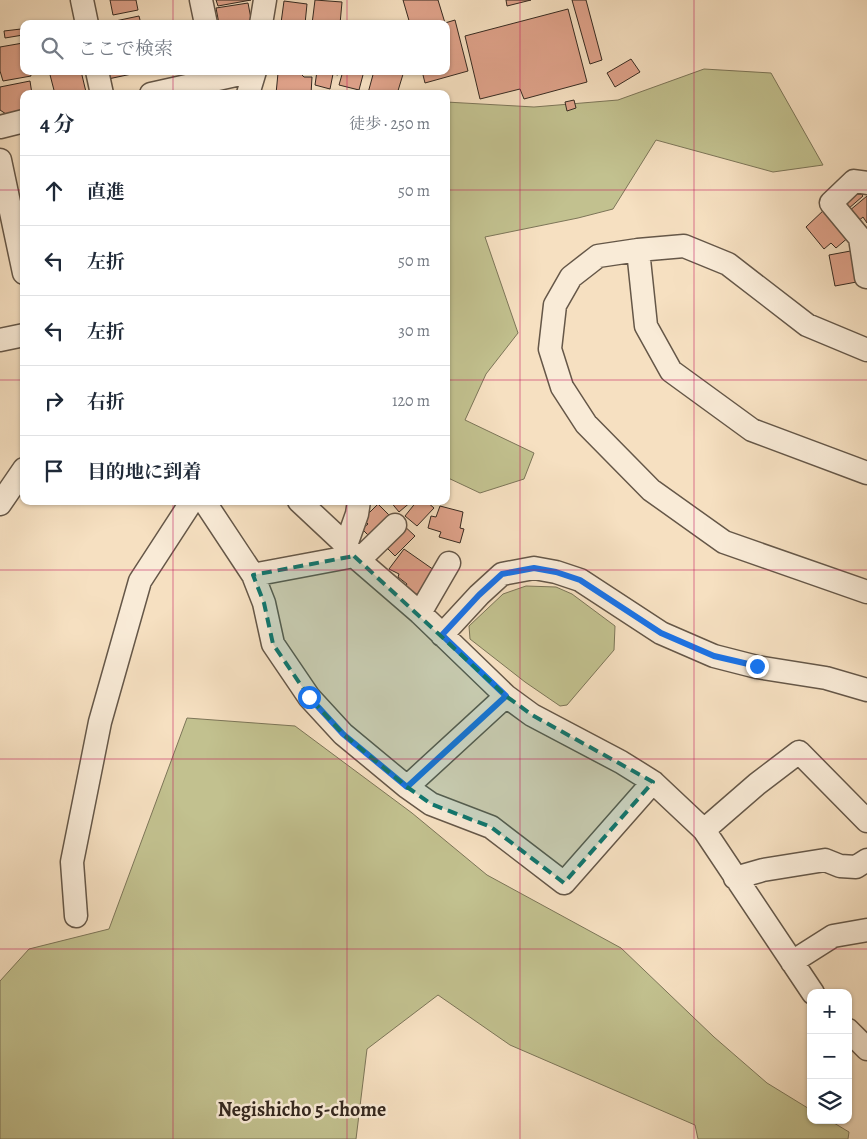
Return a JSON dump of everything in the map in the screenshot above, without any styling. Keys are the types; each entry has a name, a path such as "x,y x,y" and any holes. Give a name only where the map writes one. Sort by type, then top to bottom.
{"street":[{"path":"82,0 86,20"},
{"path":"201,0 205,20"},
{"path":"262,20 264,0"},
{"path":"98,75 101,90"},
{"path":"173,90 217,82 241,75"},
{"path":"249,90 254,75"},
{"path":"0,126 20,122"},
{"path":"0,160 20,254"},
{"path":"866,277 860,238 830,203 854,181 867,183"},
{"path":"867,350 807,325 728,264 684,246 598,256 571,277 554,306 550,349 562,387 586,424 650,490 724,542 867,592"},
{"path":"638,250 646,326 671,371 752,430 867,473"},
{"path":"0,340 20,336"},
{"path":"0,504 20,475"},
{"path":"76,916 72,862 100,722 140,581 189,505"},
{"path":"207,505 253,576 264,603 272,644 309,697 343,734 407,787 431,804 491,827 564,883 652,782"},
{"path":"303,505 506,696 532,715 621,762 652,782 704,830 810,989"},
{"path":"353,553 358,505"},
{"path":"253,576 353,553 395,525"},
{"path":"420,613 449,563"},
{"path":"442,635 479,595 502,574 534,568 556,572 580,580 661,633 714,656 757,666 826,678 867,690"},
{"path":"407,787 506,696"},
{"path":"704,830 757,784 799,752 867,821"},
{"path":"735,878 763,870 825,860 840,866 856,867 867,860"},
{"path":"792,962 833,936 867,930"},
{"path":"852,1034 867,1049"}],"highlighted area":[{"path":"354,556 506,696 532,715 653,782 564,883 491,827 431,804 407,787 343,734 309,697 273,644 264,603 253,575"}],"shaded area":[{"path":"704,69 771,73 823,165 773,172 656,140 613,209 485,237 518,333 486,374 465,420 534,453 524,479 480,493 450,479 450,102 534,107 618,100"},
{"path":"526,586 556,587 572,594 615,626 614,650 567,705 560,706 525,682 470,639 469,626 503,594"},
{"path":"187,718 295,726 412,813 487,875 621,948 714,1037 767,1083 807,1108 807,1124 836,1124 849,1132 848,1139 698,1139 695,1125 510,1045 438,995 367,1049 356,1139 0,1139 0,981 29,949 109,929"}],"building":[{"path":"110,0 136,0 138,10 113,15"},
{"path":"216,0 251,0 218,6"},
{"path":"315,0 342,2 340,20 312,20"},
{"path":"403,0 438,0 444,20 409,20"},
{"path":"506,0 531,0 507,6"},
{"path":"572,0 586,0 602,60 590,64"},
{"path":"284,1 307,4 305,20 281,20"},
{"path":"248,3 251,20 218,20 216,8"},
{"path":"568,9 587,82 524,99 520,89 480,99 465,36"},
{"path":"139,16 140,20 120,20"},
{"path":"455,20 468,71 425,83 423,75 450,75 450,22"},
{"path":"20,29 20,36 5,38 4,31"},
{"path":"20,44 20,75 31,76 3,81 0,71 0,47"},
{"path":"631,59 640,72 615,87 607,73"},
{"path":"50,75 82,75 86,90 54,90"},
{"path":"107,75 127,75 108,79"},
{"path":"278,75 312,77 311,90 276,90"},
{"path":"316,75 333,75 330,89 315,85"},
{"path":"342,75 363,75 359,90 339,85"},
{"path":"373,75 403,75 398,90 369,90"},
{"path":"30,81 31,90 20,90 20,111 6,114 0,110 0,87"},
{"path":"574,100 576,108 567,111 565,102"},
{"path":"857,189 863,196 848,209 841,200"},
{"path":"867,196 867,223 863,217 857,222 849,211"},
{"path":"826,208 850,236 836,248 831,243 824,249 806,227"},
{"path":"856,250 862,281 835,286 829,255"},
{"path":"379,505 394,520 373,540 362,529 368,524 363,519"},
{"path":"393,505 407,505 399,512"},
{"path":"414,505 431,505 434,508 417,526 405,516"},
{"path":"440,506 463,512 460,528 464,529 460,543 439,537 441,532 428,528 431,516 436,517"},
{"path":"401,523 415,536 395,556 382,543"},
{"path":"404,549 434,570 421,597 405,587 407,584 398,577 399,574 389,569"}],"district":[{"name":"Negishicho 5-chome","path":"302,1109"}],"route":[{"path":"309,697 343,734 407,787 506,696 442,635 479,595 502,574 534,568 556,572 580,580 661,633 714,656 757,666"}]}
